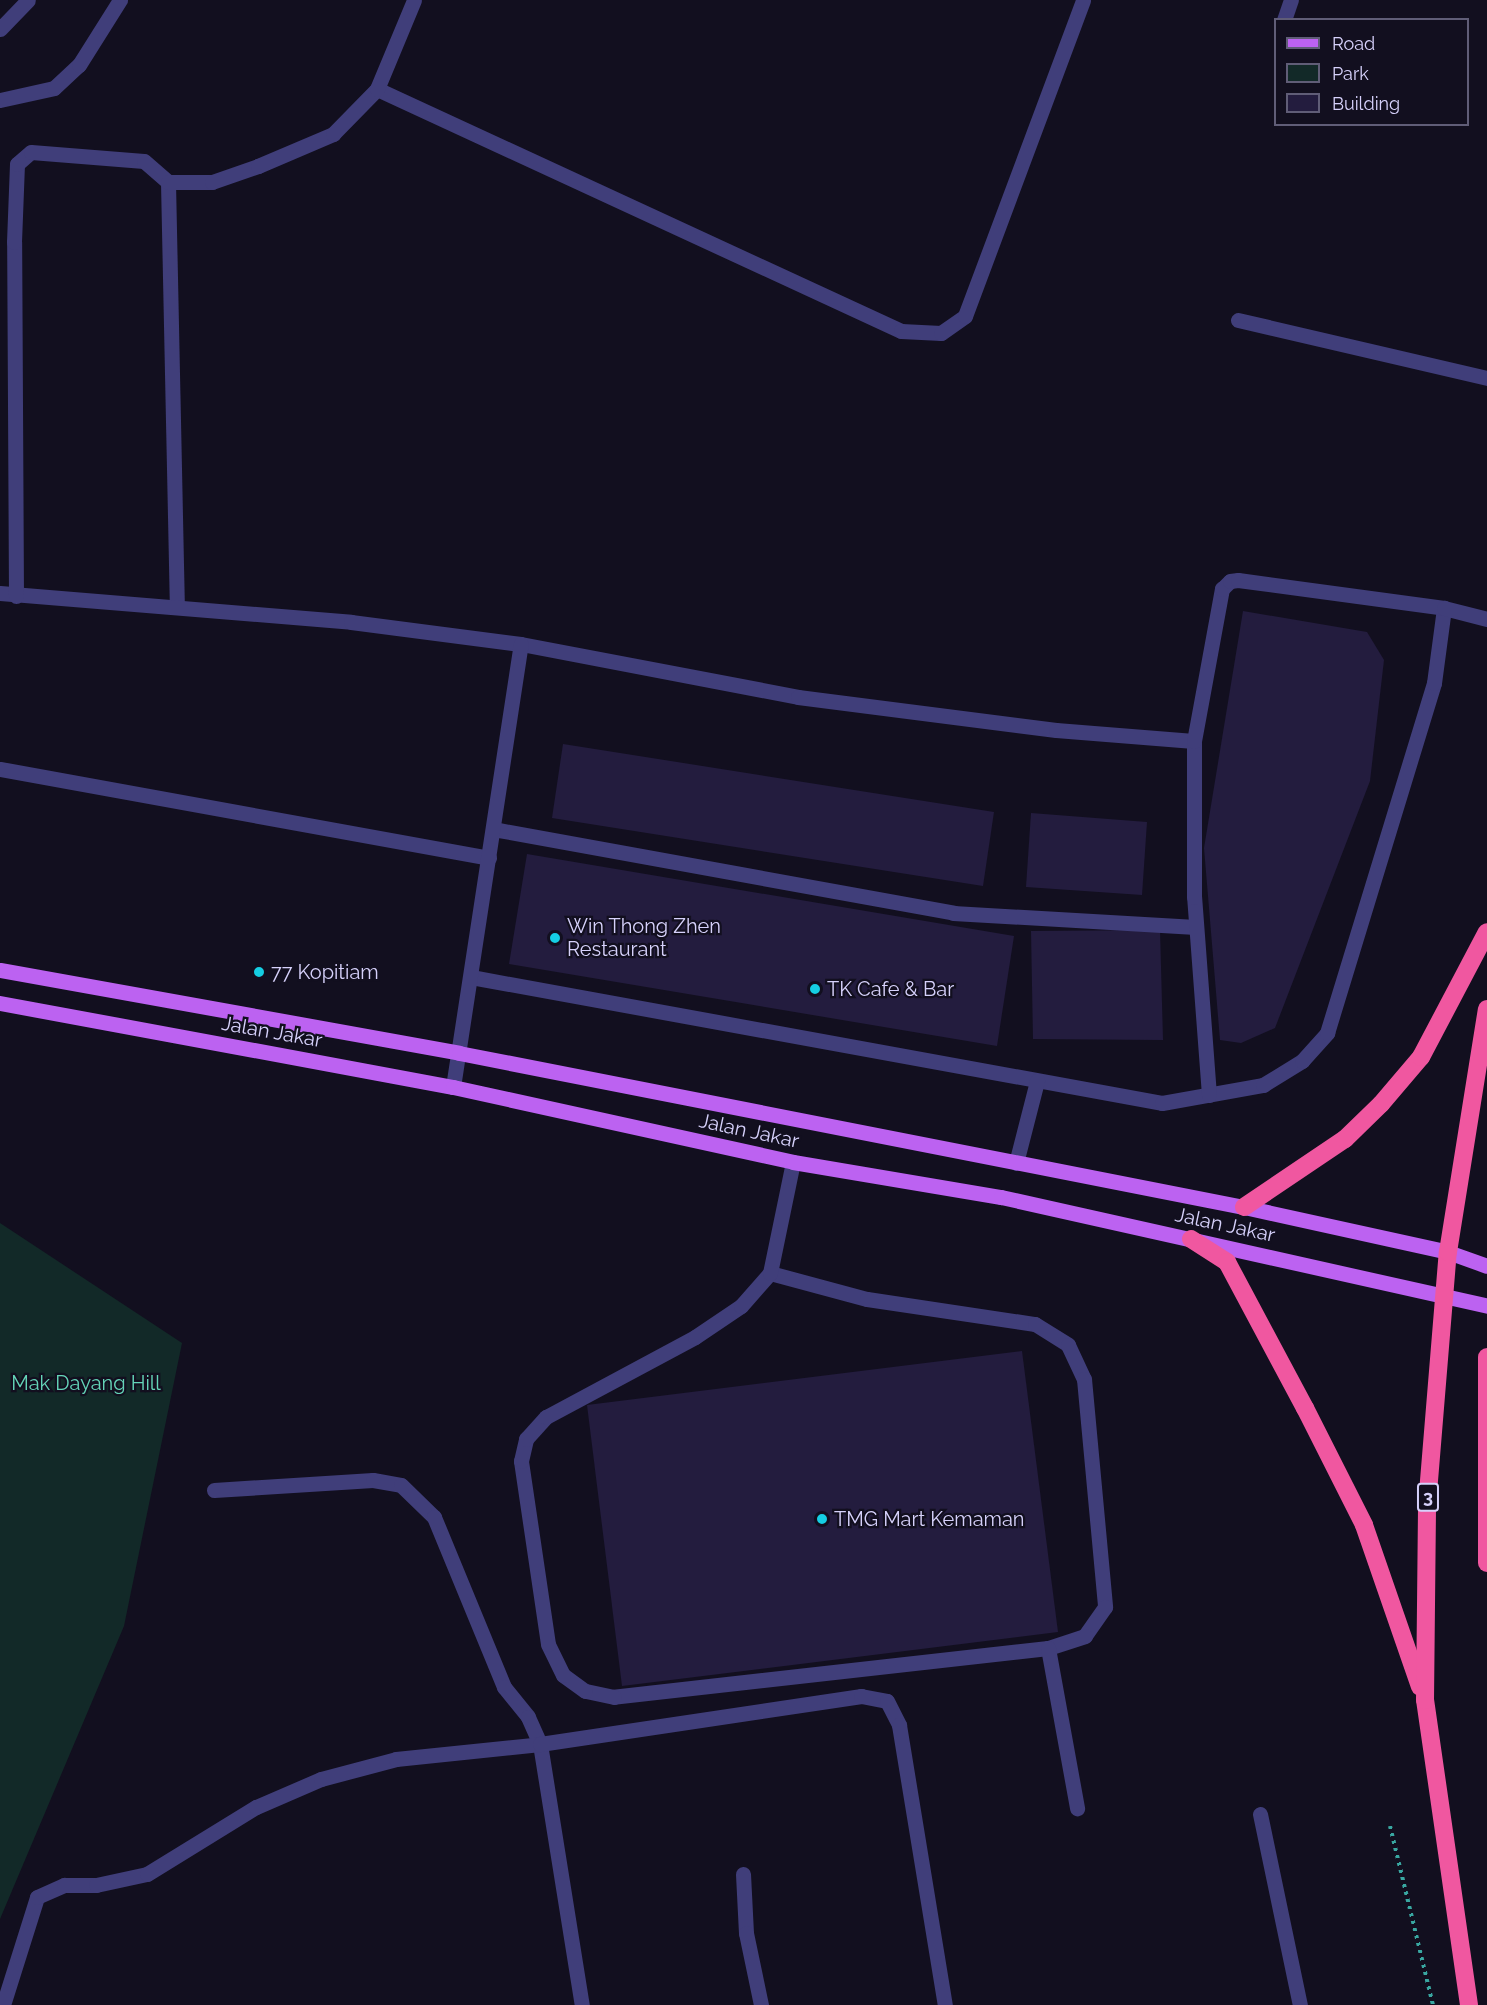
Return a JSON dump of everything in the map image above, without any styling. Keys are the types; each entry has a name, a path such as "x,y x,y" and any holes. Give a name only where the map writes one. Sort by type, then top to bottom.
{"highway":[{"path":"1244,1207 1336,1145 1381,1104 1421,1057 1487,932"},
{"name":"3","path":"1469,2005 1425,1700 1427,1505 1448,1252 1487,1009"},
{"path":"1191,1239 1227,1262 1311,1419 1364,1526 1425,1700"},
{"path":"1487,1357 1487,1563"}],"main road":[{"name":"Jalan Jakar","path":"0,970 459,1053 1244,1207 1448,1252 1487,1266"},
{"name":"Jalan Jakar","path":"0,1003 453,1087 793,1162 1001,1197 1443,1294 1487,1306"}],"street":[{"path":"0,29 28,0"},
{"path":"0,100 54,88 79,65 120,0"},
{"path":"16,596 7,242 17,164 30,152 144,161 168,182 212,182 333,134 377,89 414,0"},
{"path":"377,89 901,331 941,333 965,316 1083,0"},
{"path":"1285,18 1292,0"},
{"path":"168,182 177,606"},
{"path":"1238,320 1487,378"},
{"path":"1209,1095 1196,927 1194,741 1222,589 1230,582 1444,608 1487,619"},
{"path":"0,593 351,622 521,644 798,697 1056,730 1194,741"},
{"path":"471,976 1037,1082 1162,1103 1263,1085 1302,1061 1327,1033 1434,683 1444,608"},
{"path":"453,1087 521,644"},
{"path":"0,770 489,858"},
{"path":"493,829 953,913 1196,927"},
{"path":"1016,1163 1037,1082"},
{"path":"770,1273 867,1299 1035,1324 1068,1345 1084,1379 1105,1607 1085,1636 1048,1648 614,1697 585,1691 563,1675 548,1644 521,1461 526,1438 546,1417 695,1337 732,1312 770,1273 793,1162"},
{"path":"214,1490 373,1480 401,1485 434,1517 504,1687 528,1717 540,1744 582,2005"},
{"path":"1048,1648 1077,1808"},
{"path":"3,2005 37,1897 64,1885 96,1885 147,1874 256,1807 321,1779 396,1759 540,1744 861,1696 887,1701 899,1725 945,2005"},
{"path":"1260,1814 1300,2005"},
{"path":"742,1874 746,1933 761,2005"}],"path":[{"path":"1389,1826 1433,2005"}],"green space":[{"name":"Mak Dayang Hill","path":"0,1223 182,1343 124,1626 0,1919"}],"building":[{"path":"1243,611 1367,632 1384,660 1370,781 1275,1028 1241,1043 1220,1040 1204,848"},
{"path":"563,744 994,812 983,886 552,818"},
{"path":"1031,813 1147,822 1142,895 1026,887"},
{"path":"527,854 1014,936 997,1046 509,964"},
{"path":"1160,930 1163,1040 1033,1039 1031,931"},
{"name":"TMG Mart Kemaman","path":"1022,1351 1058,1632 622,1686 587,1405"}],"place":[{"name":"Win Thong Zhen Restaurant","path":"555,938"},
{"name":"77 Kopitiam","path":"259,972"},
{"name":"TK Cafe & Bar","path":"815,989"},
{"name":"TMG Mart Kemaman","path":"822,1519"}]}
